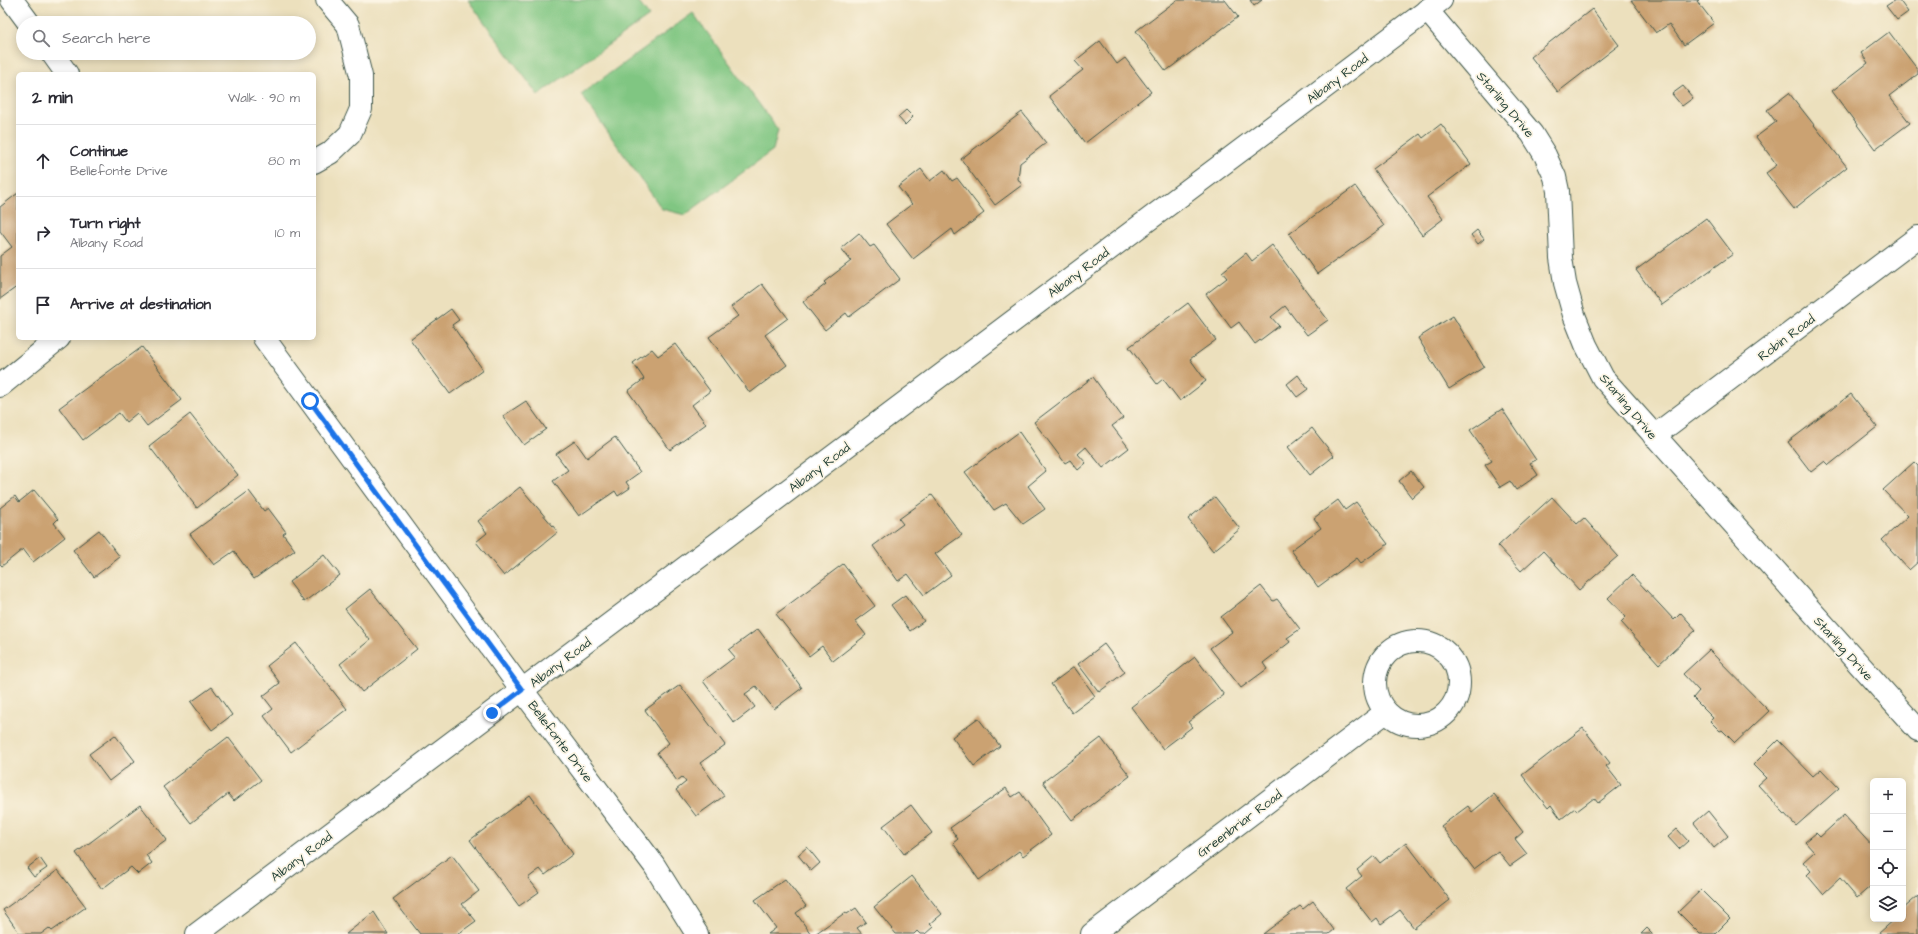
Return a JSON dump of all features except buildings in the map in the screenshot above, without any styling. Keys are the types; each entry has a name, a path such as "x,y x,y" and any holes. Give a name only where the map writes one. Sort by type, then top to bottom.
{"street":[{"path":"12,0 24,16"},
{"path":"316,161 330,153 350,134 361,108 361,76 348,25 326,0"},
{"name":"Starling Drive","path":"1434,5 1532,134 1545,155 1555,177 1558,191 1561,258 1565,283 1586,345 1603,378 1918,730"},
{"name":"Albany Road","path":"197,934 1434,5"},
{"path":"57,60 66,72"},
{"name":"Robin Road","path":"1654,436 1918,237"},
{"path":"0,386 57,340"},
{"name":"Bellefonte Drive","path":"265,340 522,690 654,865 697,934"},
{"name":"Greenbriar Road","path":"1092,934 1386,712"}],"green space":[{"path":"468,0 637,0 649,16 538,95"},
{"path":"693,13 778,130 773,150 685,215 662,209 581,94"}],"route":[{"path":"310,401 522,690 492,713"}]}
